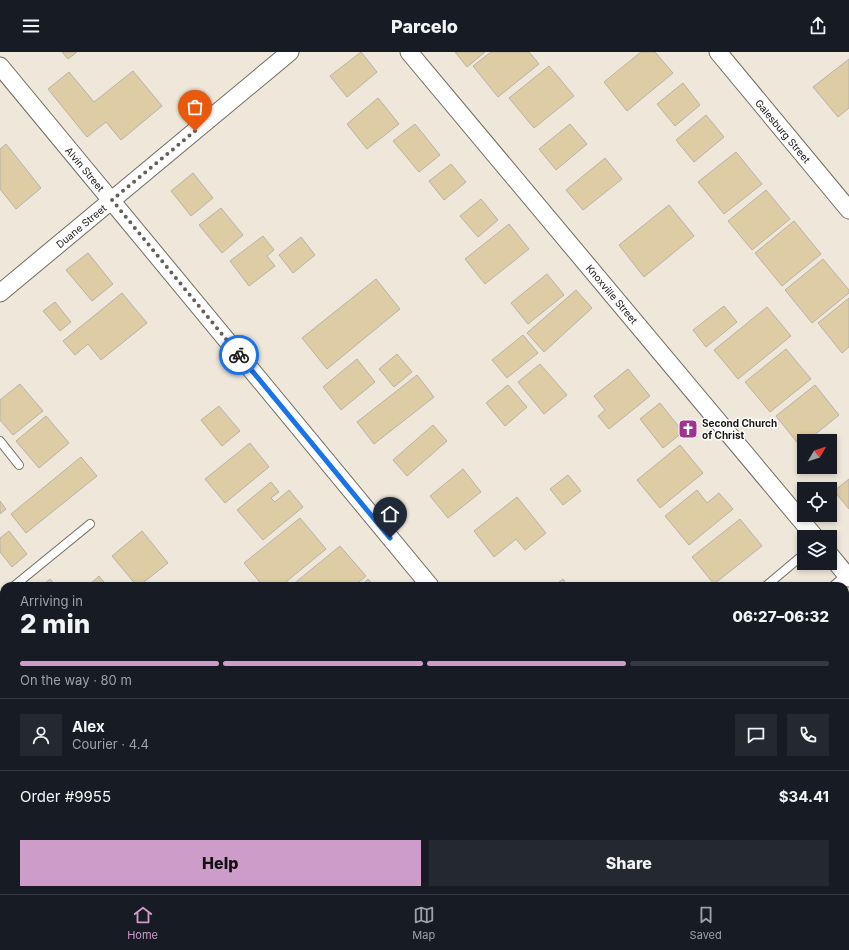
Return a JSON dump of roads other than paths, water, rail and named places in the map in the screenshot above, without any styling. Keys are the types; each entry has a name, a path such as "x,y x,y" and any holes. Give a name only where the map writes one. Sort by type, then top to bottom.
{"street":[{"name":"Duane Street","path":"0,293 290,52"},
{"name":"Knoxville Street","path":"409,52 809,530"},
{"name":"Galesburg Street","path":"718,52 849,210"},
{"name":"Alvin Street","path":"0,66 427,582"},
{"path":"837,563 848,576"}],"lane":[{"path":"2,447 20,465"},
{"path":"19,582 90,524"},
{"path":"771,582 797,560"},
{"path":"839,582 848,576"}],"place":[{"name":"Second Church of Christ","path":"688,429"}]}
